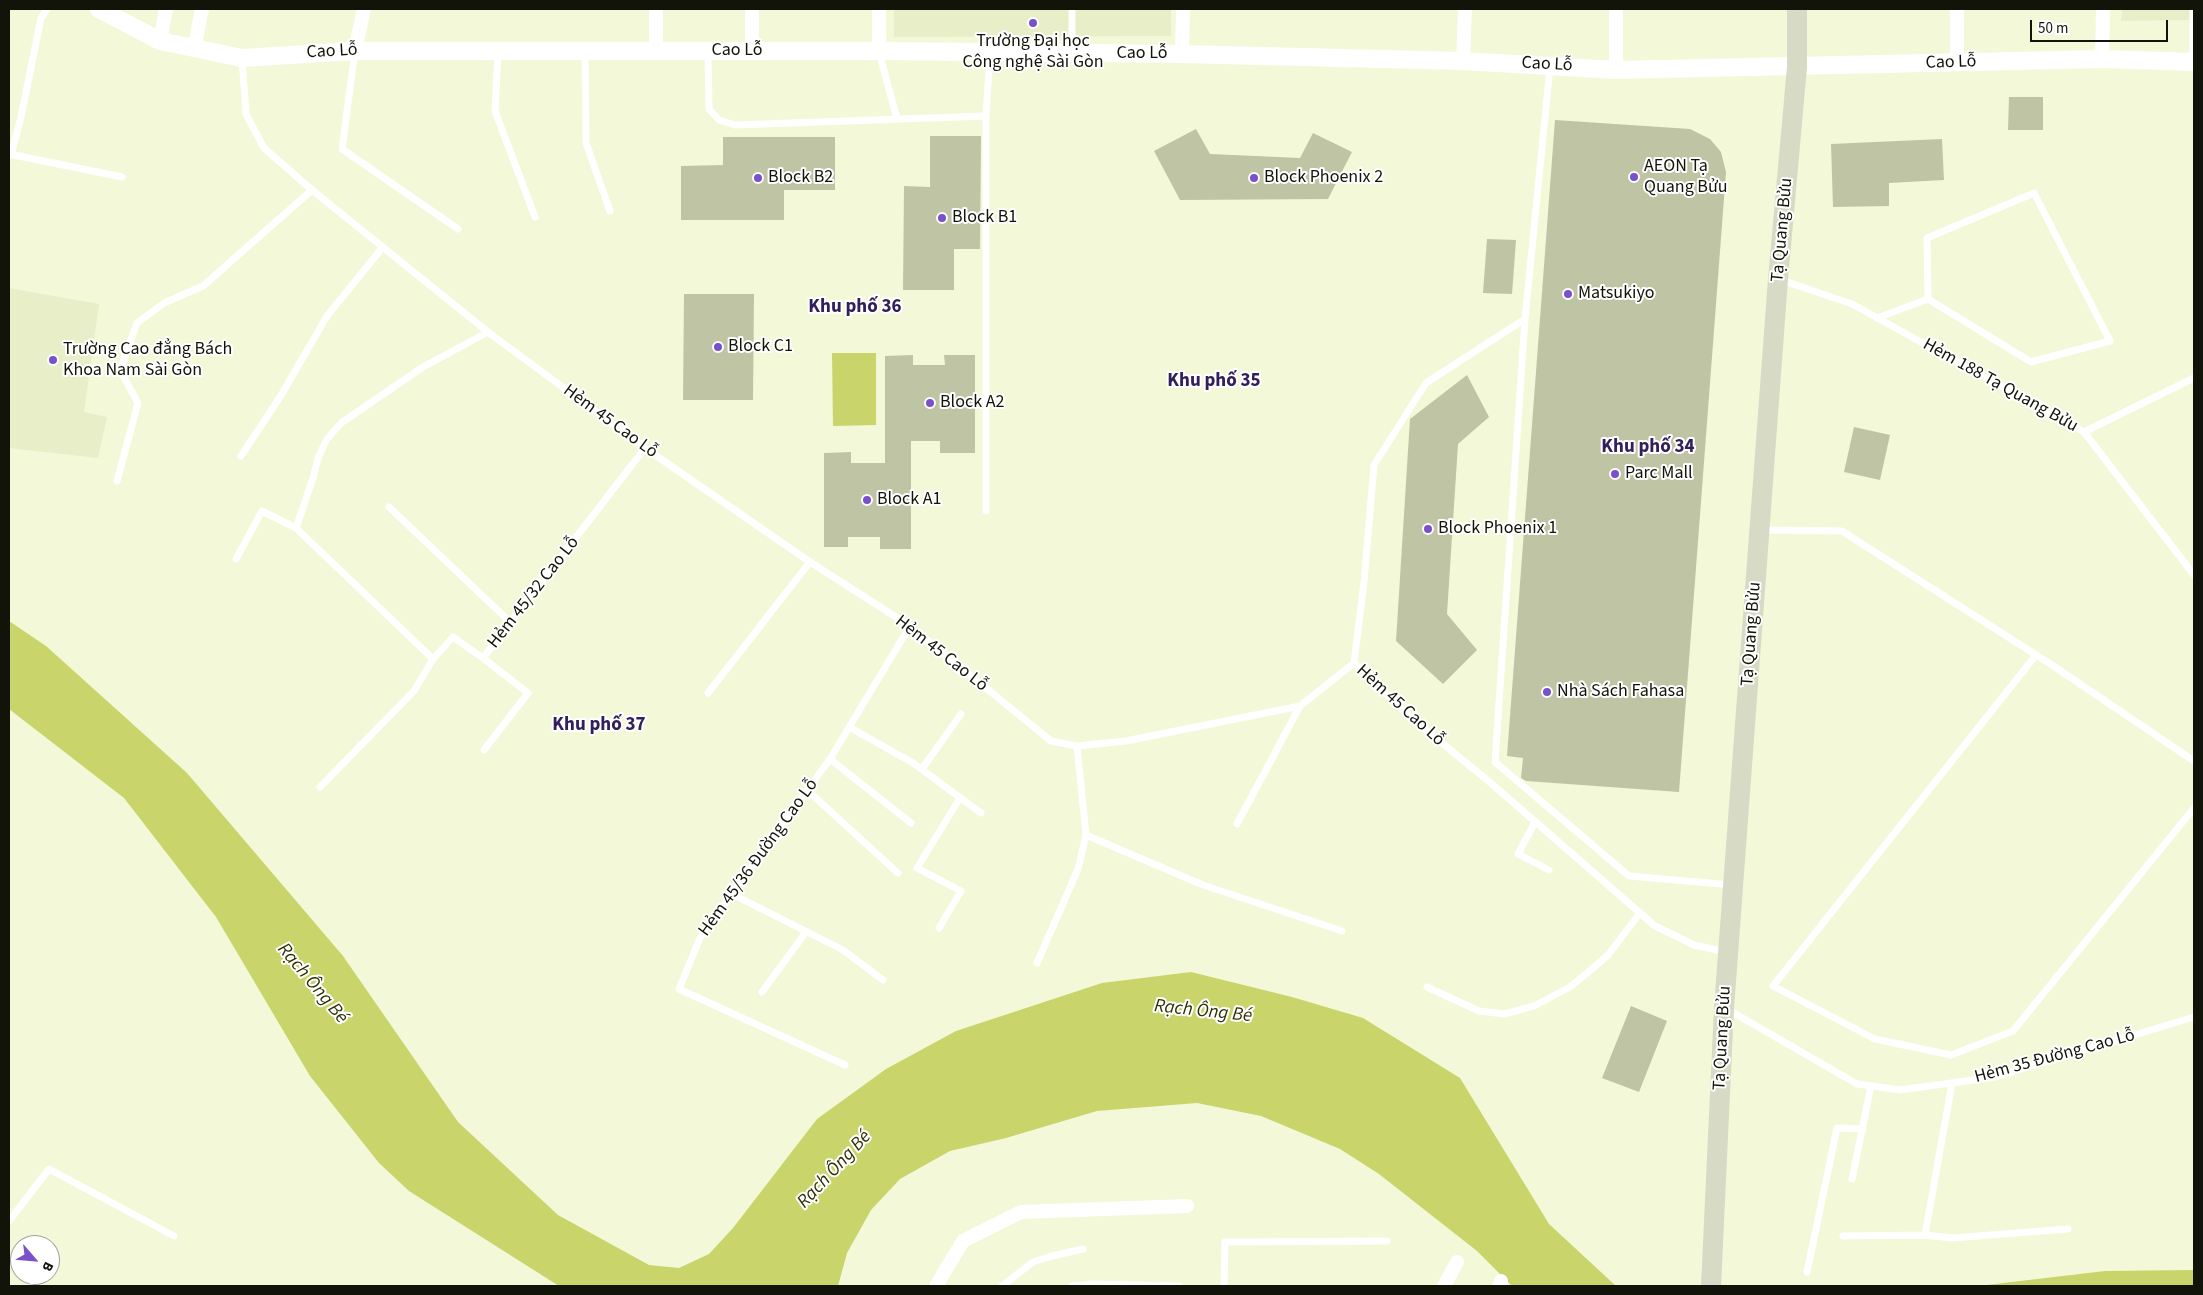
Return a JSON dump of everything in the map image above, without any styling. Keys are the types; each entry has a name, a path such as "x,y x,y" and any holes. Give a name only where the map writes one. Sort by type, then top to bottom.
{"main road":[{"name":"Tạ Quang Bửu","path":"1710,1286 1724,1008 1778,279 1797,67 1797,9"}],"street":[{"name":"Cao Lỗ","path":"99,9 160,41 242,58 355,51 879,51 1182,54 1463,61 1616,70 2102,59 2193,62"},
{"path":"160,41 166,9"},
{"path":"194,49 202,9"},
{"path":"355,51 364,9"},
{"path":"656,9 656,51"},
{"path":"752,9 752,51"},
{"path":"879,9 879,51"},
{"path":"1182,54 1183,9"},
{"path":"1463,61 1465,9"},
{"path":"1616,9 1616,70"},
{"path":"1957,62 1958,9"},
{"path":"2102,59 2103,9"},
{"path":"936,1286 963,1241 1021,1212 1187,1206"},
{"path":"1444,1286 1457,1262"}],"lane":[{"path":"47,9 41,18 22,117 10,155 122,178"},
{"path":"1072,9 1072,54"},
{"path":"2193,9 2193,62"},
{"path":"355,51 342,149 458,228"},
{"path":"498,51 495,111 535,217"},
{"path":"585,51 586,143 610,211"},
{"path":"708,51 709,109 719,120 735,125 986,116"},
{"path":"879,51 896,119"},
{"path":"986,511 986,116 990,53"},
{"name":"Hẻm 45 Cao Lỗ","path":"242,58 246,114 264,148 312,190 488,332 645,448 810,562 910,626 1051,741 1077,746 1170,733 1300,706 1354,663 1409,716 1655,926 1694,945 1728,952"},
{"path":"1550,65 1525,320 1495,762 1629,876 1733,886"},
{"path":"117,481 138,403 120,370 137,323 164,303 203,286 312,190"},
{"path":"2034,193 2110,341 2031,362 1928,299 1927,238 2034,193"},
{"path":"241,456 280,397 327,316 383,247"},
{"name":"Hẻm 188 Tạ Quang Bửu","path":"1778,279 1852,304 2084,432 2194,575"},
{"path":"1877,318 1928,299"},
{"path":"1354,663 1364,582 1374,465 1426,383 1525,320"},
{"path":"296,528 318,458 327,438 341,423 423,367 488,332"},
{"path":"2084,432 2194,378"},
{"name":"Hẻm 45/32 Cao Lỗ","path":"484,750 528,693 483,658 645,448"},
{"path":"389,507 510,622"},
{"path":"236,558 262,511 296,528 433,659"},
{"path":"1760,530 1842,531 2194,761"},
{"path":"708,693 810,562"},
{"name":"Hẻm 45/36 Đường Cao Lỗ","path":"845,1064 679,989 700,938 830,759 910,626"},
{"path":"320,787 414,691 433,659 453,637 483,658"},
{"path":"2036,656 1773,986 1875,1039 1951,1056 2013,1031 2194,808"},
{"path":"1237,824 1300,706"},
{"path":"922,769 962,714"},
{"path":"849,727 922,769 981,813"},
{"path":"1037,963 1078,869 1086,835 1077,746"},
{"path":"830,759 911,823"},
{"path":"807,790 898,873"},
{"path":"939,928 961,891 917,868 960,798"},
{"path":"1535,822 1518,854 1549,870"},
{"path":"1086,835 1203,885 1342,931"},
{"path":"732,894 842,950 882,980"},
{"path":"1427,987 1479,1010 1504,1014 1534,1006 1570,987 1608,955 1640,913"},
{"path":"762,992 806,932"},
{"name":"Hẻm 35 Đường Cao Lỗ","path":"1724,1008 1857,1084 1900,1090 1995,1077 2194,1017"},
{"path":"1925,1235 1952,1083"},
{"path":"1852,1179 1872,1086"},
{"path":"1806,1272 1837,1128 1863,1130"},
{"path":"9,1221 49,1169 174,1236"},
{"path":"1843,1236 1925,1235 1961,1238 2068,1229"},
{"path":"1224,1286 1225,1242 1387,1241"},
{"path":"1002,1286 1033,1262 1083,1249"},
{"path":"1072,1286 1093,1284 1179,1286"}],"shaded area":[{"name":"Trường Đại học Công nghệ Sài Gòn","path":"894,9 1171,9 1171,36 894,37"},
{"path":"2122,9 2194,9 2194,20 2121,21"},
{"path":"9,288 99,304 84,412 107,417 98,458 9,448"}],"water":[{"path":"832,353 876,353 876,425 833,426"},
{"name":"Rạch Ông Bé","path":"9,621 46,646 187,773 343,956 458,1122 558,1215 649,1265 679,1268 709,1254 733,1228 817,1119 886,1069 956,1031 1102,983 1191,972 1292,997 1363,1018 1460,1078 1549,1224 1616,1286 1512,1286 1477,1251 1379,1174 1340,1149 1261,1116 1197,1103 1097,1111 1006,1138 950,1151 900,1179 871,1210 847,1253 838,1286 559,1286 409,1191 379,1163 310,1076 216,917 124,798 9,709"},
{"path":"2194,1270 2194,1286 1978,1286 2105,1271"}],"building":[{"path":"2009,97 2043,97 2043,130 2008,130"},
{"name":"Parc Mall","path":"1555,120 1690,129 1710,139 1721,152 1726,172 1679,792 1526,781 1521,778 1523,758 1507,756"},
{"name":"Block Phoenix 2","path":"1196,129 1210,154 1300,158 1313,133 1352,152 1328,199 1180,200 1154,151"},
{"name":"Block B1","path":"930,136 981,136 980,249 954,249 954,290 903,290 904,186 930,187"},
{"name":"Block B2","path":"723,137 835,137 835,190 784,190 784,220 681,220 681,166 723,165"},
{"path":"1942,139 1944,180 1889,183 1889,206 1833,207 1831,144"},
{"path":"1487,239 1516,240 1512,294 1483,293"},
{"name":"Block C1","path":"684,294 754,294 753,400 683,400"},
{"path":"913,355 913,365 945,365 944,355 975,355 975,453 940,453 940,441 911,441 911,549 880,549 880,537 848,537 848,547 824,547 824,453 851,452 851,463 885,463 885,356"},
{"name":"Block Phoenix 1","path":"1467,375 1489,417 1458,444 1447,614 1477,650 1443,684 1396,641 1410,419"},
{"path":"1854,427 1890,435 1880,480 1844,472"},
{"path":"1631,1006 1667,1021 1639,1092 1602,1078"}],"place":[{"name":"Trường Đại học Công nghệ Sài Gòn","path":"1033,23"},
{"name":"AEON Tạ Quang Bửu","path":"1634,177"},
{"name":"Block B2","path":"758,178"},
{"name":"Block Phoenix 2","path":"1254,178"},
{"name":"Block B1","path":"942,218"},
{"name":"Matsukiyo","path":"1568,294"},
{"name":"Block C1","path":"718,347"},
{"name":"Trường Cao đẳng Bách Khoa Nam Sài Gòn","path":"53,360"},
{"name":"Block A2","path":"930,403"},
{"name":"Parc Mall","path":"1615,474"},
{"name":"Block A1","path":"867,500"},
{"name":"Block Phoenix 1","path":"1428,529"},
{"name":"Nhà Sách Fahasa","path":"1547,692"}],"district":[{"name":"Khu phố 36","path":"855,308"},
{"name":"Khu phố 35","path":"1214,382"},
{"name":"Khu phố 34","path":"1648,448"},
{"name":"Khu phố 37","path":"599,726"}]}
